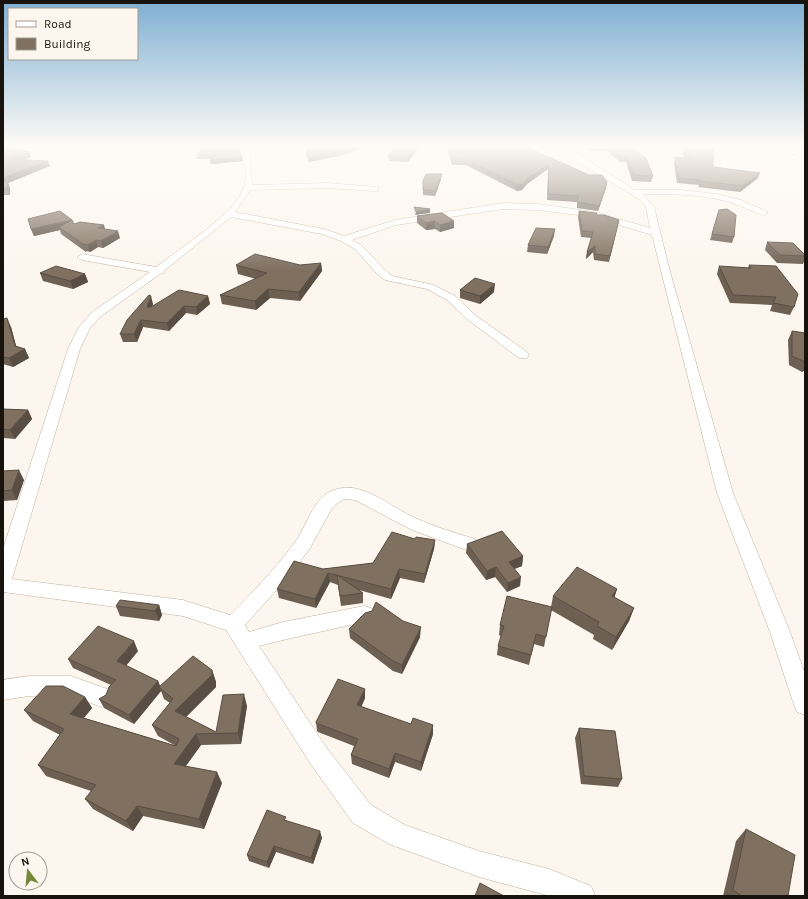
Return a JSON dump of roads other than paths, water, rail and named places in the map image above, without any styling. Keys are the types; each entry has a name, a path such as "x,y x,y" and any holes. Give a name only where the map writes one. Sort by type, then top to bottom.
{"street":[{"path":"3,578 74,349 85,326 101,311 160,271 175,257 230,214 247,188 260,187"},
{"path":"361,187 375,189"},
{"path":"625,187 642,198 650,207 664,268 725,493 780,632 805,705"},
{"path":"633,192 668,192 714,196 732,200 764,212"},
{"path":"344,239 395,223 503,206 538,207 595,215 656,233"},
{"path":"230,214 324,232 344,239 358,247 380,271 389,278 430,287 451,298 471,317 523,355"},
{"path":"82,257 160,271"},
{"path":"238,633 272,583 301,548 330,500 342,494 357,494 402,518 443,537 469,544"},
{"path":"3,584 82,596 182,608 238,633 283,631 364,614"},
{"path":"238,633 318,755 362,814 398,835 479,864 549,882 581,896"},
{"path":"3,690 29,686 72,686 102,697"}]}
